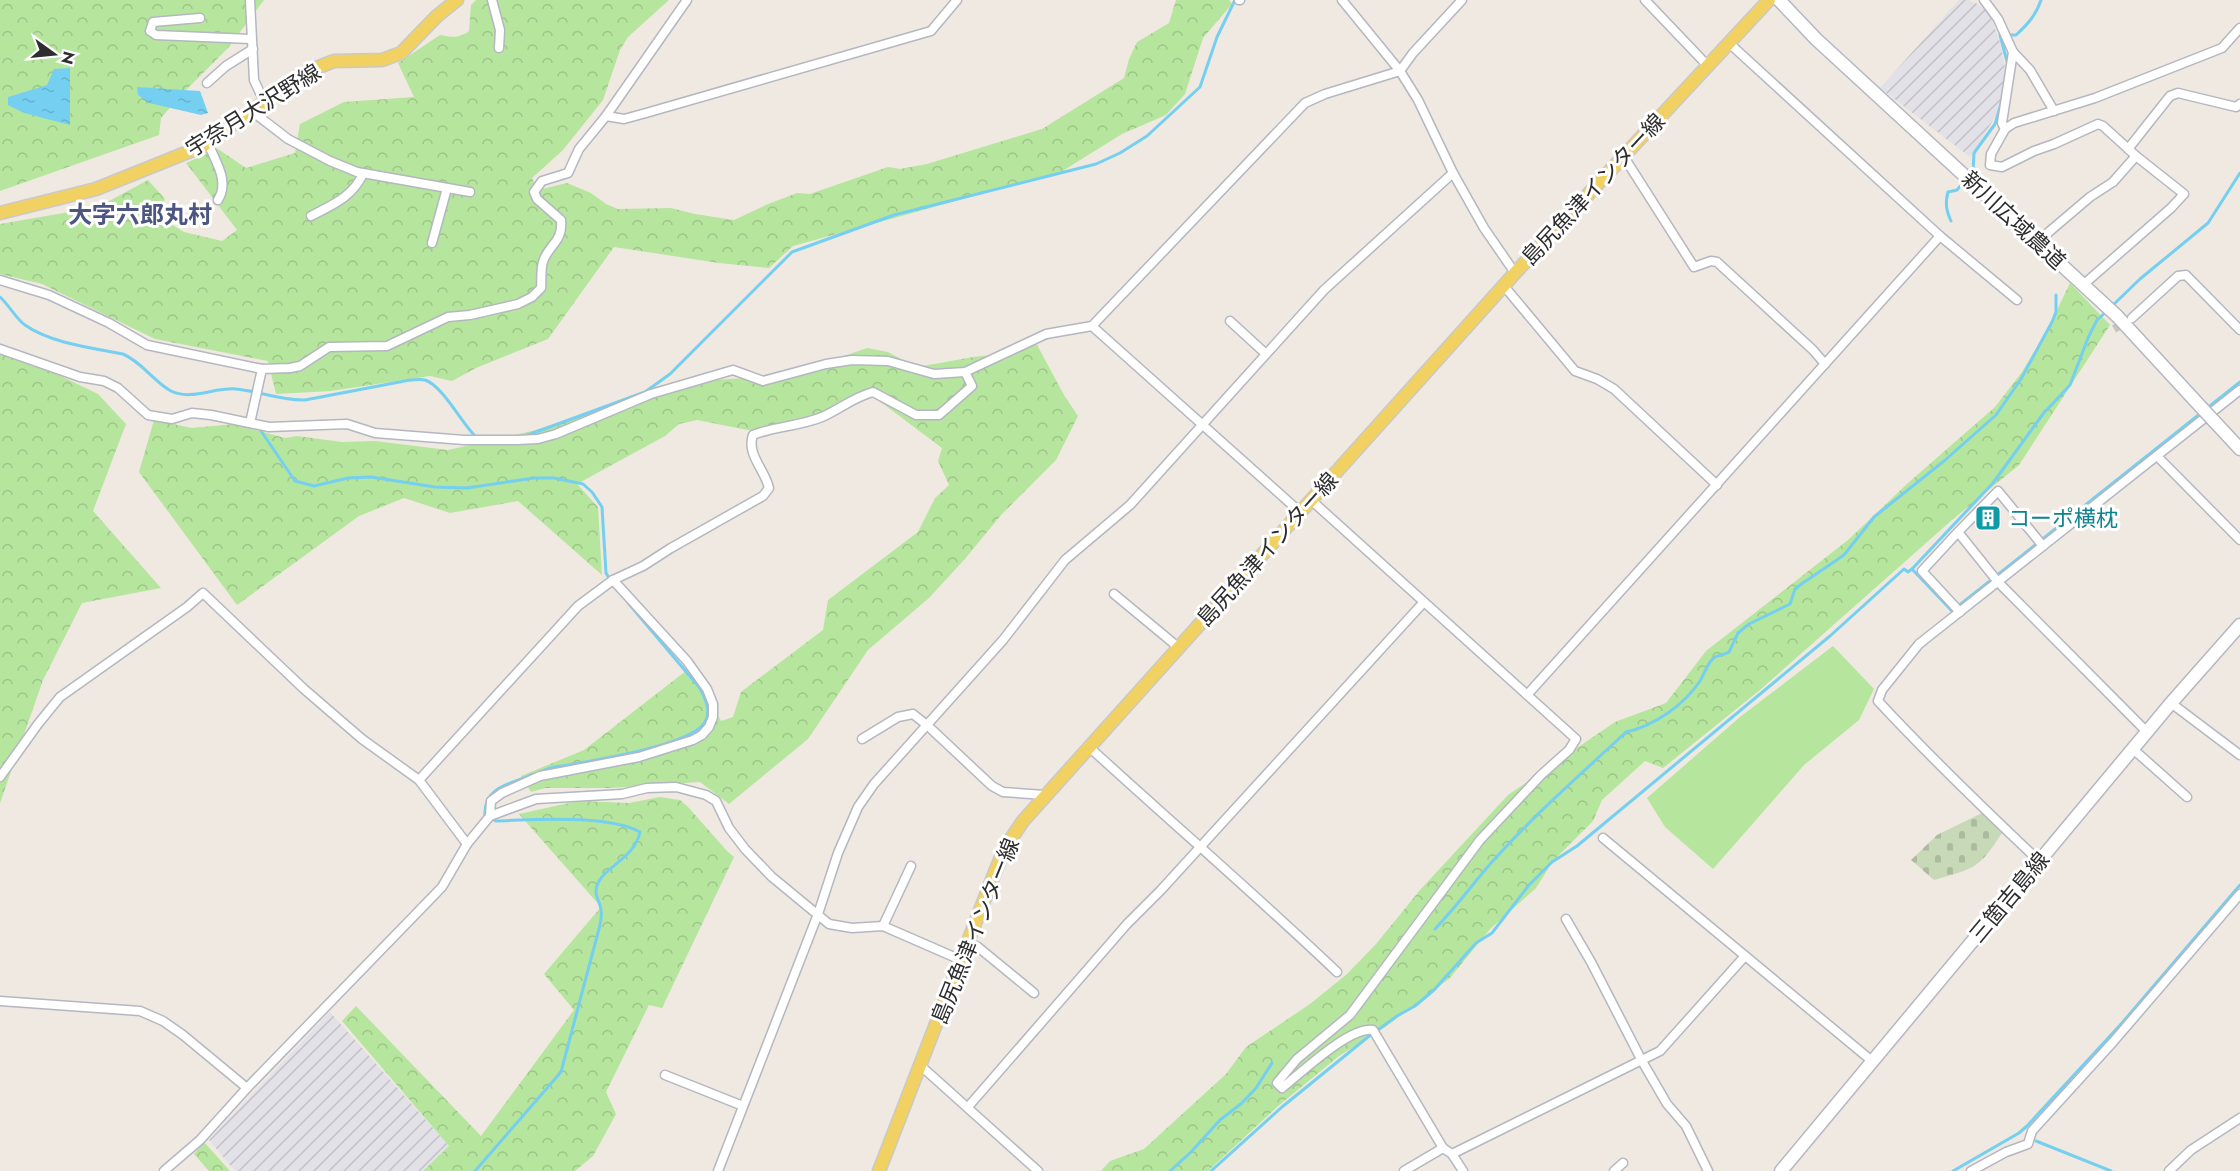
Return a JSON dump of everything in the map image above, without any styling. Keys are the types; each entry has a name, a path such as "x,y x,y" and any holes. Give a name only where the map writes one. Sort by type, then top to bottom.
{"main road":[{"name":"宇奈月大沢野線","path":"0,213 96,189 208,143 306,72 323,64 348,60 382,60 401,52 437,16 457,0"},
{"name":"島尻魚津インター線","path":"879,1171 1005,848 1013,834 1088,746 1515,273 1769,0"},
{"name":"新川広域農道","path":"1779,0 1816,39 2109,309 2240,449"},
{"name":"三箇吉島線","path":"1781,1171 2171,703 2240,625"}],"street":[{"path":"250,0 254,80 260,93 267,100"},
{"path":"492,0 500,30 499,48"},
{"path":"0,280 49,295 109,323 147,345 262,369 300,366 329,347 387,346 448,317 470,315 518,304 532,297 542,288 543,260 557,242 562,228 561,220 537,199 534,192 543,181 568,173 579,149 606,116 687,0"},
{"path":"606,116 624,119 931,31 957,0"},
{"path":"1342,0 1400,72 1418,100 1453,173 1484,228 1515,273"},
{"path":"0,349 80,377 104,381 118,388 148,415 172,419 192,413 269,428 347,424 375,433 464,440 538,439 556,434 651,394 733,370 763,381 826,364 852,360 888,361 934,374 965,372 1046,334 1092,326 1305,103 1325,94 1400,72 1413,53 1462,0"},
{"path":"1645,0 1707,66"},
{"path":"1984,0 1998,20 2013,52 2030,70 2054,111"},
{"path":"200,18 153,22 150,31 156,35 251,39"},
{"path":"2083,285 2184,194 2098,123 2002,167 1995,167 1990,165 1989,160 2006,129 2014,123 2095,98 2222,48 2240,28"},
{"path":"1729,43 1940,236 2017,300"},
{"path":"207,83 226,66 253,49"},
{"path":"2006,129 2002,123 2013,52"},
{"path":"2128,149 2170,96 2178,93 2236,107 2240,104"},
{"path":"253,112 288,139 330,161 363,174 470,192"},
{"path":"208,143 224,181 224,189 218,200"},
{"path":"2037,242 2090,197 2113,182 2136,156"},
{"path":"1624,157 1694,267 1711,261 1717,262 1813,350 1825,364"},
{"path":"718,1171 818,914 838,853 858,807 891,764 928,726 1003,640 1065,560 1130,506 1324,290 1453,173"},
{"path":"311,216 338,202 356,188 363,174"},
{"path":"432,243 447,188"},
{"path":"1527,696 1940,236"},
{"path":"2132,318 2178,276 2186,275 2240,330"},
{"path":"1504,286 1575,371 1597,379 1614,389 1717,484"},
{"path":"1230,321 1266,354"},
{"path":"1092,326 1300,512"},
{"path":"250,423 262,369"},
{"path":"419,780 578,606 613,580 643,566 763,496 769,488 750,444 753,435 768,429 822,417 858,396 873,392 916,415 939,415 972,386 965,372"},
{"path":"2039,861 1946,773 1878,701 1882,690 1918,645 1956,608 1996,580 2240,390"},
{"path":"2157,456 2240,540"},
{"path":"1956,608 1922,571 1998,491 2041,543"},
{"path":"1311,500 1576,739 1569,750 1541,775 1480,840 1350,1015 1297,1059 1277,1083 1282,1088 1333,1047 1365,1029 1373,1030 1443,1148 1452,1154 1463,1171"},
{"path":"1958,532 1996,580 2147,732"},
{"path":"490,816 491,801 502,793 540,776 639,757 693,740 709,727 713,717 713,704 707,689 687,661 613,580"},
{"path":"0,777 60,697 187,607 203,593 304,689 362,740 419,780 467,844"},
{"path":"1114,594 1178,647"},
{"path":"968,1107 1128,924 1423,603"},
{"path":"2171,703 2240,755"},
{"path":"862,739 898,717 913,714 992,786 1003,792 1045,795"},
{"path":"1088,746 1337,972"},
{"path":"2133,749 2187,797"},
{"path":"164,1171 200,1140 247,1088 442,887 467,844 490,816 536,799 622,794 647,788 676,787 706,795 716,801 729,828 745,849 772,877 829,924 852,928 882,926 961,960"},
{"path":"1603,838 1872,1061"},
{"path":"882,926 911,866"},
{"path":"1971,1171 2006,1152 2028,1144 2032,1131 2113,1042 2240,894"},
{"path":"1566,919 1592,962 1642,1061 1667,1104 1686,1126 1708,1171"},
{"path":"968,942 978,947 1034,993"},
{"path":"1452,1154 1660,1051 1745,956"},
{"path":"0,1000 140,1011 163,1021 183,1035 247,1088"},
{"path":"921,1066 1038,1171"},
{"path":"665,1075 743,1106"},
{"path":"2169,1171 2192,1150 2240,1118"},
{"path":"1404,1171 1443,1148"},
{"path":"1614,1171 1623,1163"}],"shaded area":[{"path":"1959,0 1968,0 1978,4 1990,15 2001,45 2006,75 1999,111 1970,157 1880,88"},
{"path":"330,1012 449,1146 423,1171 235,1171 209,1140"}],"green space":[{"path":"0,0 264,0 228,48 161,118 159,135 0,191"},
{"path":"476,0 669,0 628,37 620,50 603,100 563,150 532,178 538,190 567,183 591,193 606,204 618,209 671,208 734,220 797,193 810,194 888,167 900,169 927,164 1042,129 1124,78 1137,42 1169,23 1176,0 1229,0 1232,4 1203,38 1185,94 1166,115 1122,134 1061,172 793,246 769,268 614,247 548,339 476,368 452,381 430,376 331,391 276,394 268,361 155,339 42,284 0,274 0,224 98,207 148,180 165,199 158,216 184,232 222,241 237,230 186,163 218,149 246,168 295,153 300,124 344,102 414,97 398,63 440,35 452,37 469,31 471,5"},
{"path":"2070,283 2110,325 2019,465 1952,520 1760,690 1663,768 1645,761 1602,800 1593,821 1553,861 1536,888 1490,929 1450,978 1384,1028 1339,1056 1277,1107 1208,1171 1101,1171 1110,1161 1144,1149 1226,1074 1246,1047 1310,1004 1347,974 1376,944 1420,890 1508,795 1615,722 1666,703 1706,651 1848,540 1908,483 1995,407 2022,372 2049,327"},
{"path":"0,343 5,349 98,394 126,424 93,511 161,588 82,603 43,680 0,803"},
{"path":"1036,343 1078,416 1056,460 1002,514 929,598 868,650 808,739 729,804 700,782 611,788 545,788 531,792 521,776 584,750 691,667 721,721 733,717 741,692 823,630 828,600 918,532 935,498 949,485 938,461 942,448 874,397 818,417 758,432 697,420 679,424 665,436 577,484 598,507 602,575 518,501 450,513 404,498 359,516 237,605 139,472 154,420 192,428 234,424 285,438 297,436 342,442 375,441 448,450 532,431 641,396 665,395 714,380 790,375 867,348 888,352 905,361 923,366 1012,353"},
{"path":"1833,646 1874,689 1859,720 1804,765 1713,869 1665,827 1647,798 1740,717"},
{"path":"660,797 680,800 734,857 662,1008 649,1005 606,1092 616,1114 593,1156 575,1171 423,1171 449,1146 342,1021 356,1006 481,1136 574,1010 544,974 601,907 519,814 578,801 629,803"},
{"path":"1982,813 2002,833 1987,854 1974,866 1934,880 1911,860 1937,835"},
{"path":"204,1142 230,1171 209,1171 194,1154"}],"water":[{"path":"70,68 70,125 24,113 8,105 8,97 47,85 54,69"},
{"path":"137,87 200,91 208,113 201,115 149,103 138,95"}],"waterway":[{"path":"525,436 645,392 670,374 792,252 894,215 1096,164 1120,153 1147,136 1200,87 1217,37 1235,0"},
{"path":"2008,65 2000,35 2016,35 2031,19 2041,0"},
{"path":"1973,172 1974,153 1995,124 2001,104"},
{"path":"2112,306 2140,279 2208,223 2240,173"},
{"path":"1951,221 1946,207 1948,192 1957,190 1962,184"},
{"path":"1435,929 1523,829 1626,732 1658,720 1677,706 1700,681 1712,659 1729,652 1738,633 1749,624 1790,604 1795,589 1844,555 1874,517 1944,461 1996,415 2021,379 2052,322 2056,312 2056,295"},
{"path":"0,297 22,323 35,331 72,344 130,357 165,387 179,394 236,389 287,399 305,400 410,380 423,380 439,390 477,438"},
{"path":"1211,1171 1282,1107 1368,1037 1415,1006 1434,990 1476,943 1492,933 1529,885 1552,862 1577,846 1830,636 1904,569 1908,572 1912,569 1993,483 2043,414 2070,385 2088,338 2097,320 2107,311"},
{"path":"2206,409 2240,382"},
{"path":"1912,569 1952,611 2201,413"},
{"path":"259,428 295,481 314,486 348,478 371,477 435,487 467,488 534,478 554,478 583,484 592,492 602,507 606,573 610,580"},
{"path":"538,773 550,768 608,758 657,746 696,731 705,722 708,709 699,687 629,604"},
{"path":"475,1171 561,1072 600,923 601,908 596,892 598,884 608,870 631,851 640,832 626,826 590,820 496,821 485,816 488,799 493,793 507,784 532,775"},
{"path":"1953,1171 2019,1133 2027,1126 2122,1023 2240,885"},
{"path":"1170,1171 1220,1120 1242,1103 1256,1088 1272,1063"},
{"path":"2036,1141 2111,1171"}],"tunnel":[{"path":"2114,329 2127,321"}],"place":[{"name":"コーポ横枕","path":"1988,518"}],"district":[{"name":"大字六郎丸村","path":"140,214"}]}
